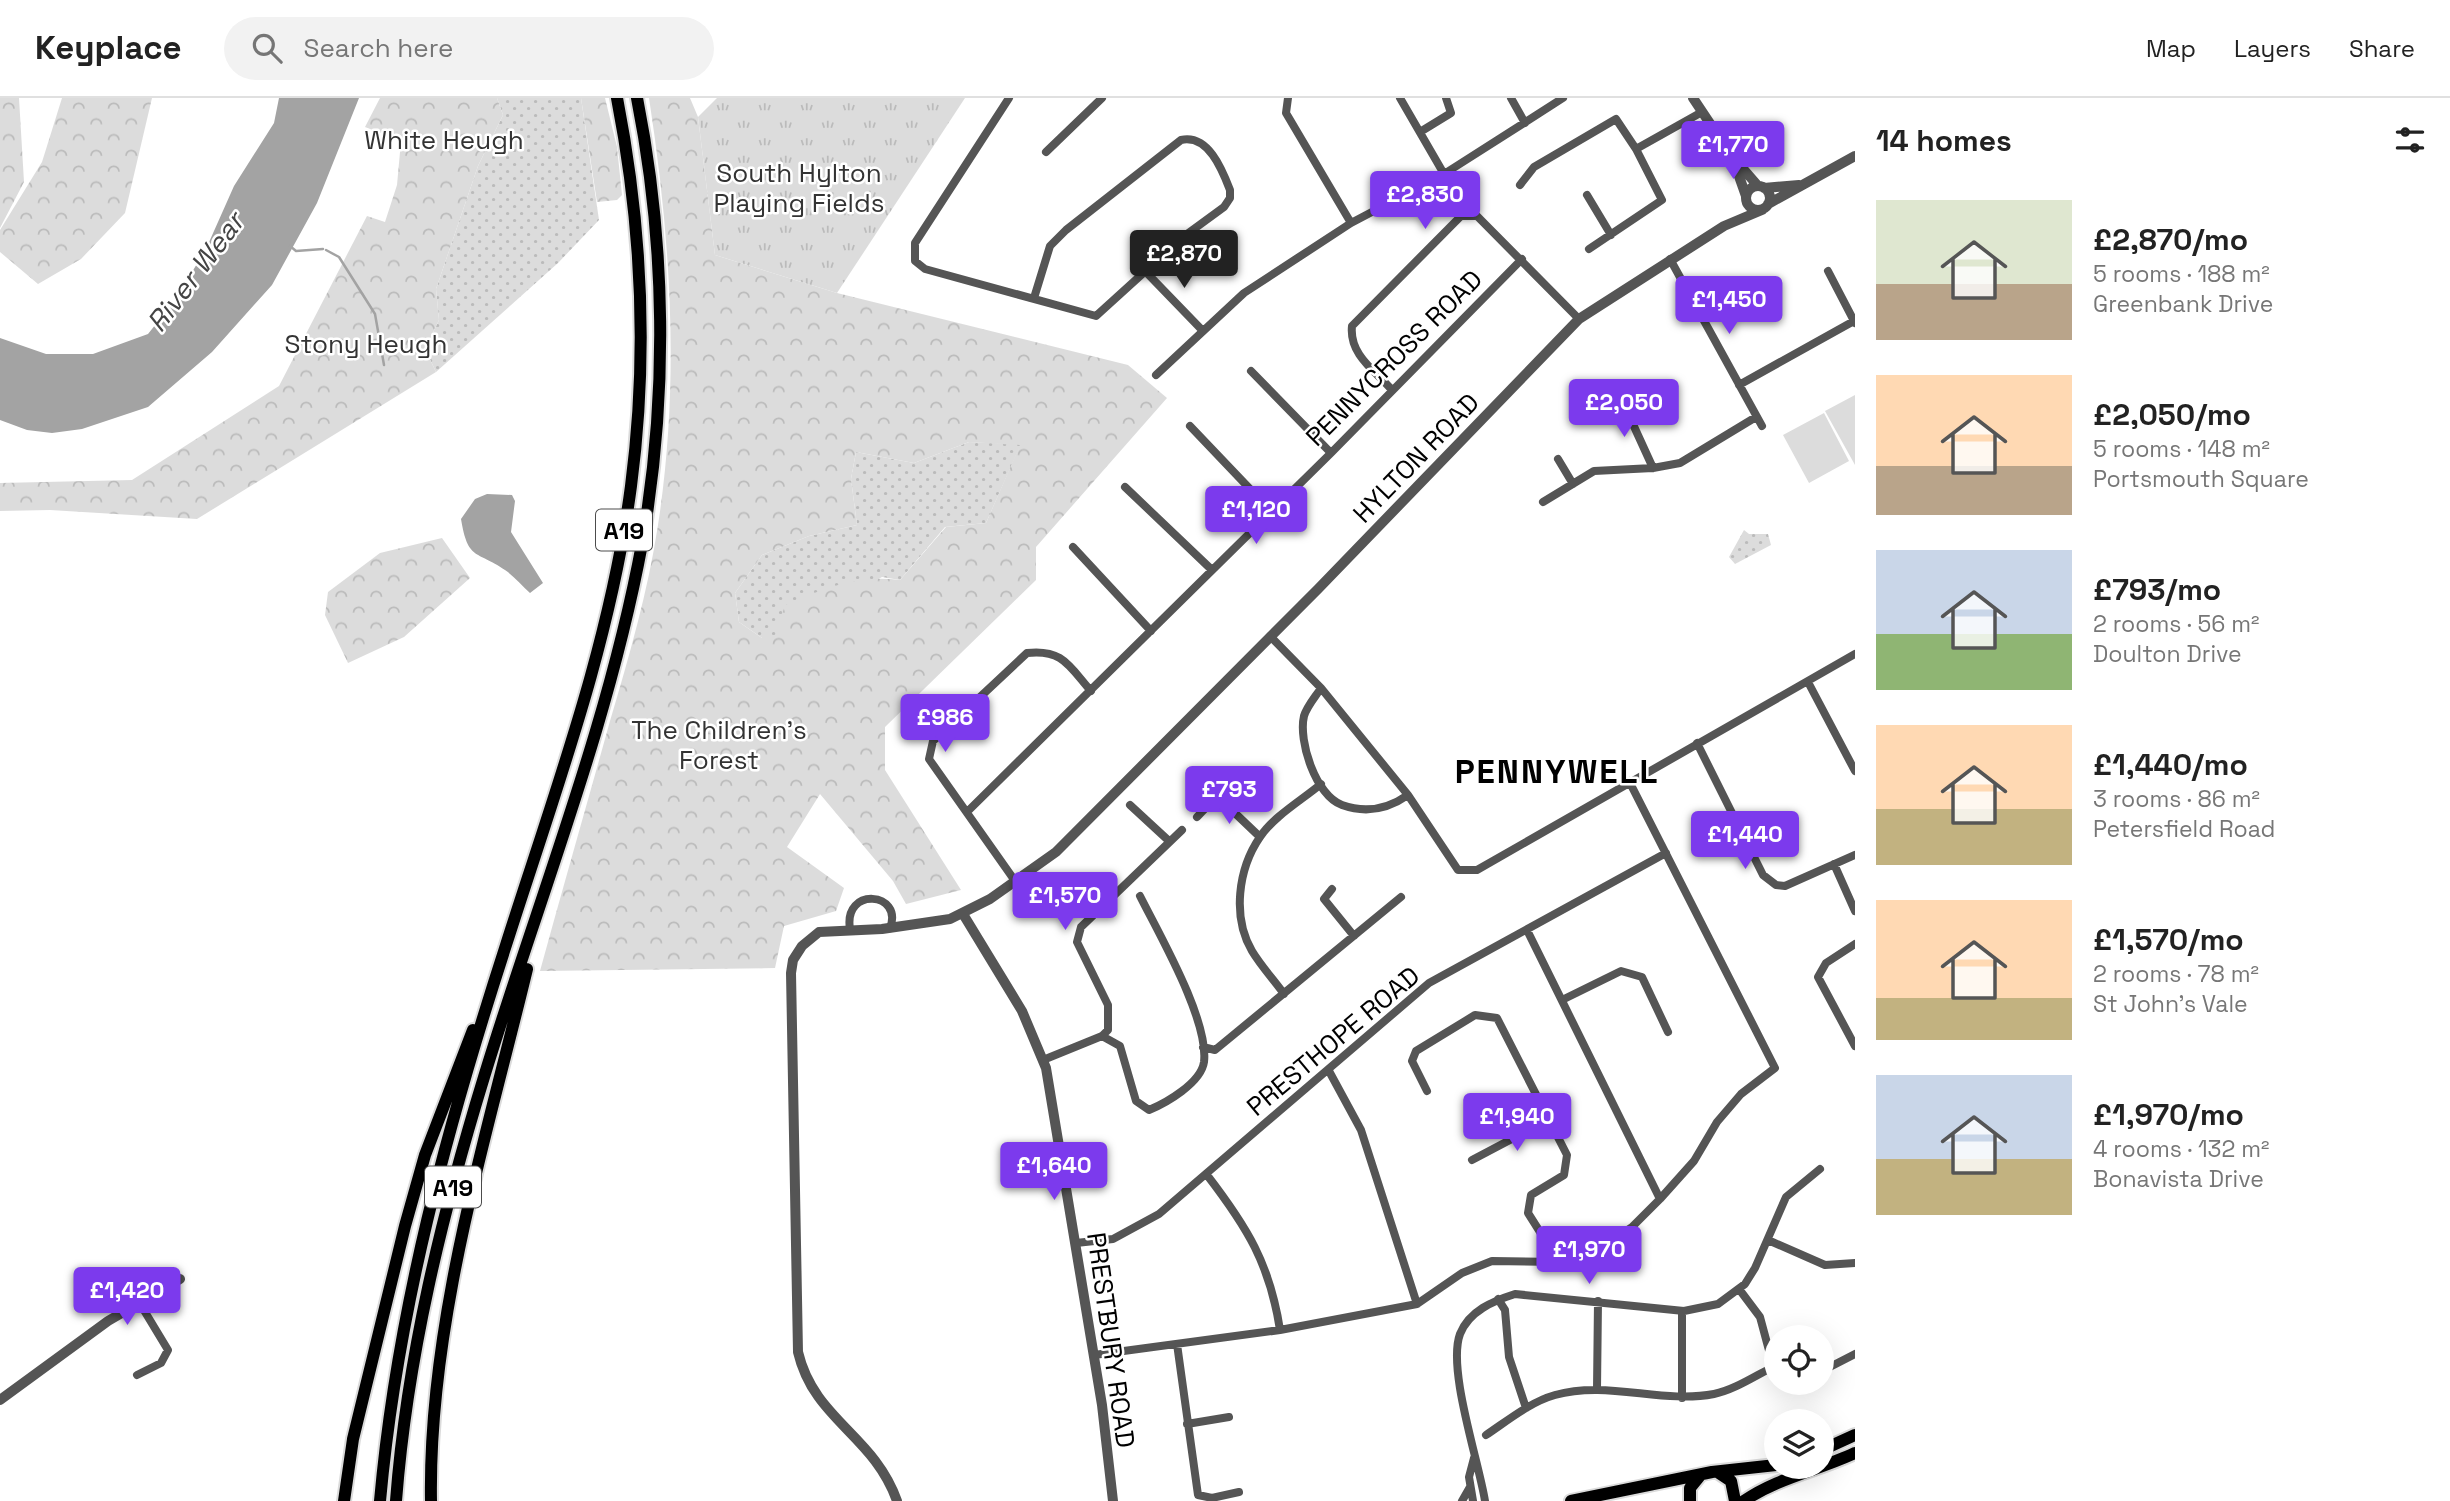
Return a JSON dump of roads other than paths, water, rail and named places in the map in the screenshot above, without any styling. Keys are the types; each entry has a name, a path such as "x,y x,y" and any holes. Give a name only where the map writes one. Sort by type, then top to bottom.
{"main road":[{"name":"A19","path":"380,1501 389,1419 421,1244 447,1140 505,947 567,764 595,667 630,488 636,438 641,334 632,186 617,98"},
{"name":"A19","path":"396,1501 410,1391 441,1230 485,1074 549,882 614,668 650,492 659,383 660,280 651,185 637,98"},
{"path":"431,1501 431,1450 446,1321 481,1160 549,882"},
{"path":"344,1501 372,1357 425,1155 505,947"},
{"path":"1834,1445 1855,1435"},
{"path":"1744,1501 1761,1489 1823,1468 1855,1453"},
{"path":"1571,1501 1764,1467"},
{"path":"1719,1473 1731,1481 1735,1501"},
{"path":"1690,1501 1690,1488 1699,1477"}],"street":[{"path":"1009,98 921,232 914,256 918,264 925,269 1096,316 1144,271 1224,207 1230,198 1227,183 1205,144 1191,138 1181,140 1066,230 1050,246 1034,298"},
{"path":"1046,152 1102,98"},
{"path":"1288,98 1286,113 1351,223"},
{"path":"1400,98 1444,174"},
{"path":"1420,132 1451,113 1446,98"},
{"path":"1511,98 1525,123"},
{"path":"1156,374 1244,293 1351,223 1444,174 1563,98"},
{"path":"1693,98 1731,155 1770,196 1765,207 1750,208 1731,155"},
{"path":"1636,149 1702,111"},
{"path":"1520,185 1534,167 1616,119 1636,149 1662,200 1590,249"},
{"name":"HYLTON ROAD","path":"963,915 1056,852 1579,319 1730,222 1765,207 1854,159"},
{"name":"HYLTON ROAD","path":"1761,187 1804,184"},
{"path":"1746,198 1749,190 1761,187"},
{"path":"1587,195 1611,235"},
{"name":"HYLTON ROAD","path":"1730,222 1746,198"},
{"path":"1391,389 1358,354 1350,341 1352,326 1461,216 1477,216 1579,319"},
{"name":"PENNYCROSS ROAD","path":"968,811 1331,453 1521,259"},
{"path":"1670,259 1762,426"},
{"path":"1144,271 1202,330"},
{"path":"1739,385 1855,322 1828,271"},
{"path":"1251,371 1331,453"},
{"path":"1621,397 1653,468"},
{"path":"1544,502 1594,471 1653,468 1681,463 1756,417"},
{"path":"1190,426 1270,511"},
{"path":"1558,458 1573,484"},
{"path":"1125,487 1212,570"},
{"path":"1073,547 1151,631"},
{"path":"1270,636 1321,688 1408,795 1458,870 1477,870 1855,654"},
{"path":"1015,881 929,759 933,741 1027,653 1047,651 1058,654 1091,691"},
{"path":"1808,682 1855,771"},
{"path":"1321,688 1305,713 1302,735 1307,759 1321,784 1339,804 1363,809 1388,808 1408,795"},
{"path":"1697,743 1763,876 1776,885 1785,886 1855,855"},
{"path":"1094,1355 1280,1330 1417,1304 1462,1273 1492,1261 1559,1262 1601,1248 1632,1227 1660,1199 1694,1161 1717,1122 1741,1094 1775,1068 1629,781"},
{"path":"1284,994 1251,949 1241,914 1243,877 1260,837 1321,784"},
{"path":"1197,817 1217,796 1260,837"},
{"path":"1130,805 1169,841"},
{"path":"1043,1060 1102,1036 1108,1030 1108,1005 1077,942 1081,927 1182,830"},
{"name":"PRESTHOPE ROAD","path":"1076,1243 1113,1239 1159,1214 1429,983 1666,853"},
{"path":"1834,864 1855,911"},
{"path":"1332,889 1324,899 1354,936"},
{"path":"1102,1036 1120,1046 1136,1101 1149,1110 1165,1104 1196,1078 1204,1064 1203,1047 1182,981 1140,896"},
{"path":"1203,1047 1215,1050 1401,897"},
{"path":"850,929 853,908 866,899 874,898 881,900 892,911 894,919 890,928"},
{"path":"897,1501 889,1479 872,1454 815,1396 803,1375 798,1352 791,973 793,960 802,946 819,932 890,928 963,915"},
{"name":"PRESTBURY ROAD","path":"963,915 1022,1011 1043,1060 1094,1355 1113,1501"},
{"path":"1527,930 1660,1199"},
{"path":"1855,943 1826,963 1818,977 1855,1045"},
{"path":"1562,1000 1621,971 1642,977 1668,1032"},
{"path":"1427,1091 1412,1061 1416,1051 1475,1015 1497,1018 1567,1155 1564,1175 1531,1195 1528,1213 1559,1262"},
{"path":"1329,1071 1361,1130 1417,1304"},
{"path":"1472,1160 1548,1120"},
{"path":"1485,1501 1480,1472 1474,1458 1457,1357 1460,1335 1474,1314 1498,1299 1515,1294 1538,1294 1682,1311 1718,1304 1740,1289 1755,1268 1786,1197 1821,1169"},
{"path":"1207,1175 1240,1218 1257,1250 1274,1290 1280,1330"},
{"path":"1768,1240 1825,1265 1855,1263"},
{"path":"0,1400 61,1354 139,1302 180,1279"},
{"path":"1740,1289 1760,1317 1764,1332"},
{"path":"1498,1299 1505,1310 1509,1357 1525,1408"},
{"path":"1597,1389 1598,1301"},
{"path":"137,1375 160,1363 168,1350 139,1302"},
{"path":"1682,1311 1682,1398"},
{"path":"1177,1344 1198,1495 1212,1498 1240,1492"},
{"path":"1834,1365 1855,1354"},
{"path":"1486,1435 1525,1408 1553,1395 1597,1389 1682,1398 1717,1394 1764,1373"},
{"path":"1187,1424 1228,1417"},
{"path":"1473,1501 1469,1477 1474,1458"},
{"path":"1462,1501 1470,1487"}],"water":[{"name":"River Wear","path":"279,98 359,98 317,203 272,285 212,352 148,407 82,429 52,433 27,430 0,420 0,338 46,354 93,354 148,334 175,300 206,249 234,186 274,123"},
{"path":"487,494 512,495 515,501 511,532 543,583 530,593 508,572 475,553 467,542 461,519 475,499"}],"waterway":[{"path":"290,246 296,251 323,249"},
{"path":"326,250 339,257 375,314 384,365"}],"district":[{"name":"PENNYWELL","path":"1557,772"}],"park label":[{"name":"White Heugh","path":"444,140"},
{"name":"South Hylton Playing Fields","path":"799,188"},
{"name":"Stony Heugh","path":"366,344"},
{"name":"The Children's Forest","path":"719,745"}]}
